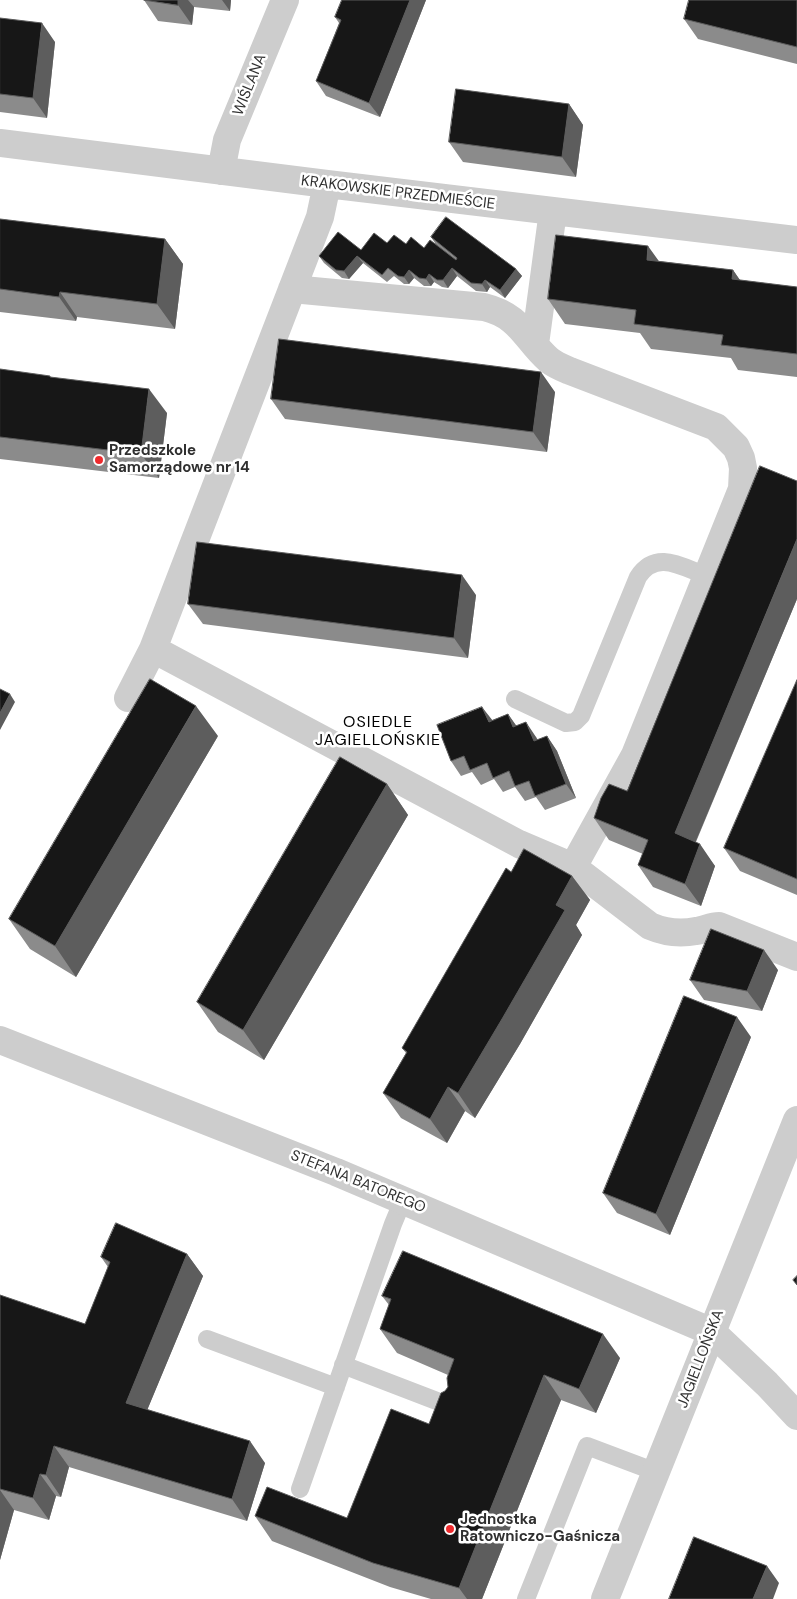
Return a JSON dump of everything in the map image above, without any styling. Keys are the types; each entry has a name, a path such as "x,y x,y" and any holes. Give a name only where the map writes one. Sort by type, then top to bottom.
{"street":[{"name":"WIŚLANA","path":"222,171 227,140 285,0"},
{"name":"KRAKOWSKIE PRZEDMIEŚCIE","path":"0,143 797,240"},
{"path":"128,698 152,649 320,217 326,184"},
{"path":"535,344 553,211"},
{"path":"292,289 484,307 497,310 520,326 550,360 570,371 716,427 736,447 743,468 742,489 635,755 573,867"},
{"path":"152,649 519,844 573,867 650,926 663,932 695,932 712,926 719,926 797,958"},
{"name":"STEFANA BATOREGO","path":"0,1040 201,1118 403,1200 712,1332"},
{"name":"JAGIELLOŃSKA","path":"605,1599 797,1120"},
{"path":"712,1332 767,1384 797,1416"}],"lane":[{"path":"515,700 566,723 575,722 581,716 638,577 645,568 654,562 665,562 707,576"},
{"path":"300,1489 403,1200"},
{"path":"207,1339 336,1387"},
{"path":"343,1365 455,1408"},
{"path":"526,1599 587,1446 656,1472"}],"building":[{"path":"144,0 178,0 178,5"},
{"path":"342,0 410,0 369,103 316,81 341,20 335,17"},
{"path":"689,0 797,0 797,47 684,19"},
{"path":"0,18 42,23 33,98 0,94"},
{"path":"456,89 569,104 562,157 449,142"},
{"path":"446,217 516,269 500,290 485,280 482,284 471,283 452,268 443,280 437,280 429,274 426,279 419,278 409,270 404,277 398,276 388,268 382,275 357,256 344,271 336,270 319,256 338,232 361,250 374,233 387,243 394,235 406,244 411,237 424,248 430,240 456,260 457,258 431,237"},
{"path":"0,219 165,239 157,304 60,292 59,297 0,289"},
{"path":"556,235 648,246 647,260 733,270 732,279 797,287 797,354 721,345 723,335 634,324 636,310 548,299"},
{"path":"279,339 541,372 533,432 271,399"},
{"path":"0,369 149,389 141,454 0,437"},
{"path":"760,466 797,481 797,539 675,833 700,844 685,884 638,865 648,840 594,818 601,798 609,784 627,791"},
{"path":"197,542 462,575 454,638 188,604"},
{"path":"150,679 196,706 55,946 9,919"},
{"path":"797,680 797,879 724,848"},
{"path":"0,689 10,694 0,713"},
{"path":"482,707 489,722 508,714 513,727 526,722 534,741 547,736 566,784 535,796 529,781 515,786 509,771 493,778 487,763 470,770 464,756 451,761 437,725"},
{"path":"340,757 387,784 243,1030 197,1002"},
{"path":"524,849 572,876 556,905 565,910 458,1093 448,1087 430,1119 383,1093 407,1052 402,1048 506,868 511,872"},
{"path":"711,929 764,950 747,991 690,980"},
{"path":"684,996 737,1017 656,1214 603,1193"},
{"path":"116,1223 187,1254 126,1403 250,1441 232,1499 54,1446 46,1475 40,1474 33,1498 0,1489 0,1295 85,1324 110,1262 101,1257"},
{"path":"403,1251 603,1334 579,1389 544,1375 459,1588 373,1563 255,1516 267,1487 347,1518 391,1409 429,1424 441,1393 448,1387 447,1378 454,1359 380,1329 391,1299 382,1296"},
{"path":"797,1276 797,1285 793,1280"},
{"path":"694,1537 767,1566 753,1599 669,1599"}],"place":[{"name":"Przedszkole Samorządowe nr 14","path":"99,460"},
{"name":"Jednostka Ratowniczo-Gaśnicza","path":"450,1529"}],"district":[{"name":"OSIEDLE JAGIELLOŃSKIE","path":"378,732"}]}
